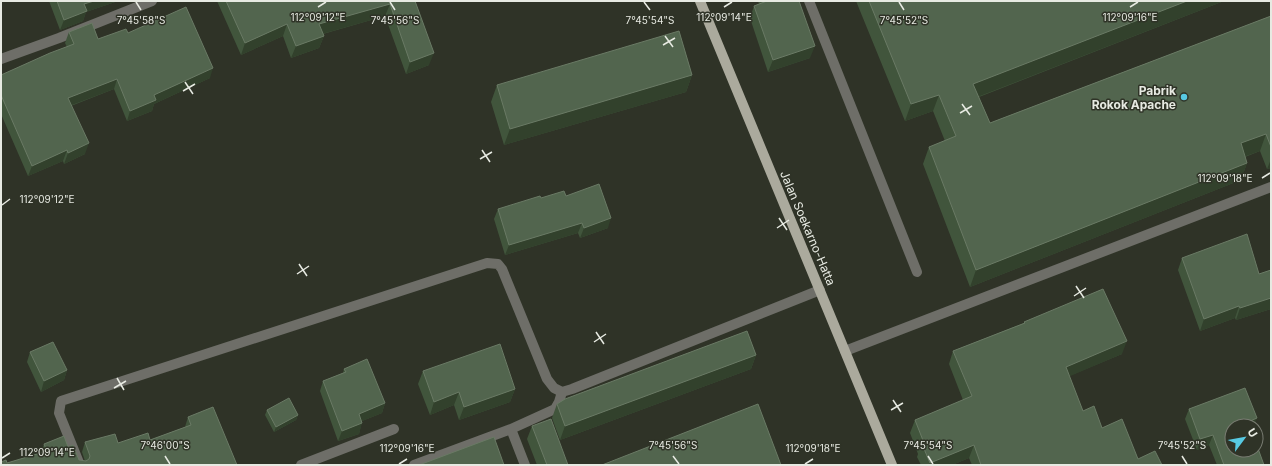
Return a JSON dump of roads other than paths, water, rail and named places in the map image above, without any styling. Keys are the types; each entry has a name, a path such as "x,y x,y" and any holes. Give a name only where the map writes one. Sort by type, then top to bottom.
{"main road":[{"name":"Jalan Soekarno-Hatta","path":"700,1 892,465"}],"street":[{"path":"1,59 152,1"},
{"path":"809,1 917,272"},
{"path":"845,351 1271,188"},
{"path":"80,465 58,413 61,402 488,263 498,264 502,269 547,379 554,388 562,392 572,390 820,290"},
{"path":"414,465 511,429 555,409 562,392"},
{"path":"301,465 394,429"},
{"path":"511,429 525,465"}],"place":[{"name":"Pabrik Rokok Apache","path":"1184,97"}]}
